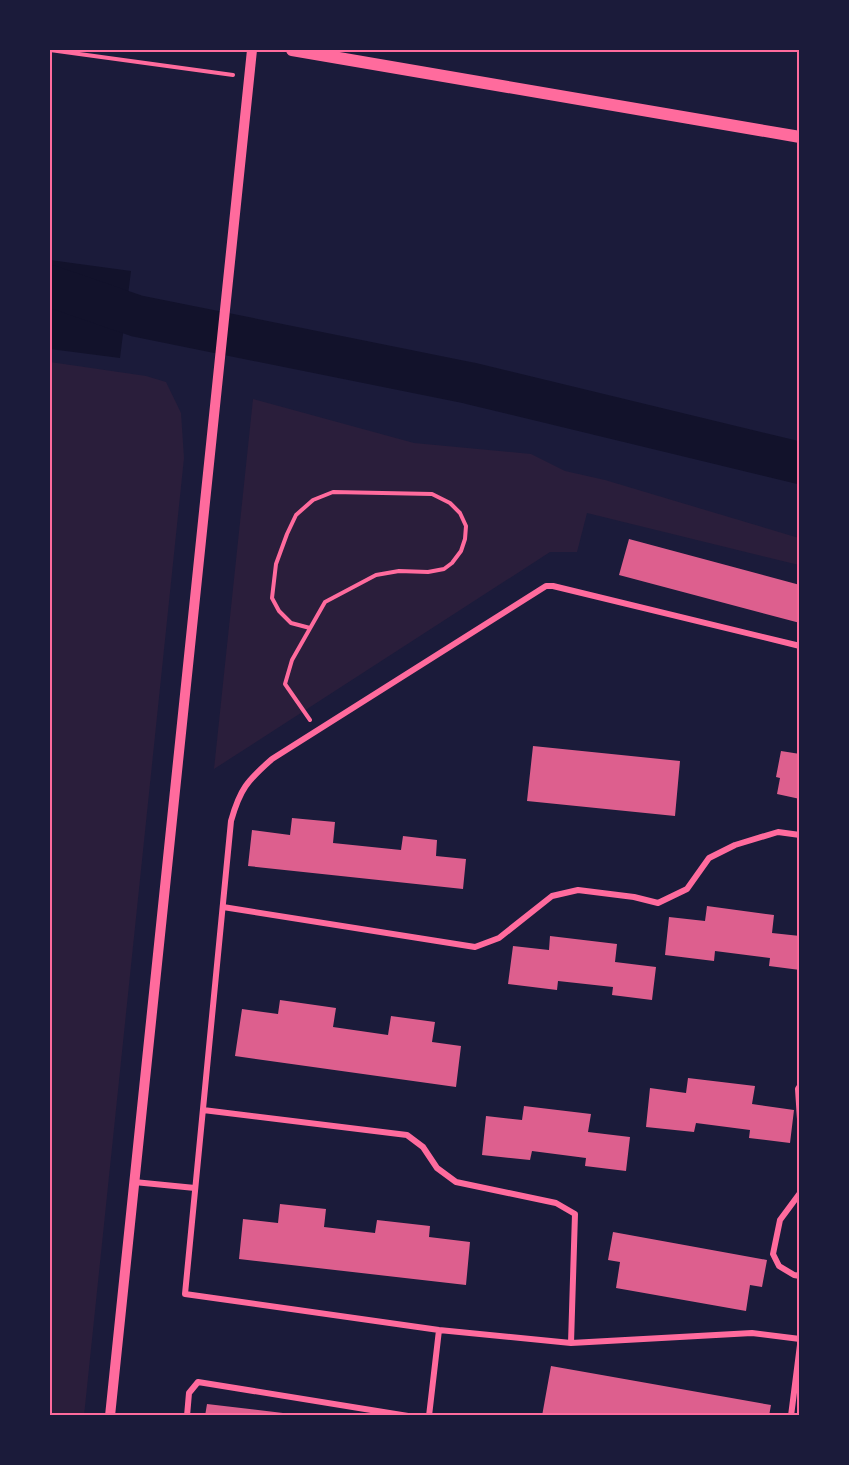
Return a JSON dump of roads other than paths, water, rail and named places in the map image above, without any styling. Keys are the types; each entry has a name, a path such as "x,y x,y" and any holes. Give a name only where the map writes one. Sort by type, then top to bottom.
{"main road":[{"path":"292,50 800,137"}],"street":[{"path":"110,1416 252,50"},
{"path":"800,646 546,586 272,759 250,778 238,798 231,821 185,1294 439,1330 571,1343 752,1333 800,1339"},
{"path":"223,908 475,947 499,938 552,896 578,891 634,897 657,903 687,888 709,858 735,845 778,832 800,836"},
{"path":"800,1086 800,1119"},
{"path":"203,1110 407,1135 423,1147 437,1168 456,1182 556,1203 574,1214 571,1343"},
{"path":"134,1182 195,1188"},
{"path":"800,1193 780,1220 773,1254 779,1266 800,1276"},
{"path":"789,1208 800,1209"},
{"path":"429,1416 439,1330"},
{"path":"792,1416 800,1345"},
{"path":"187,1416 189,1393 198,1382 408,1416"}],"waterway":[{"path":"50,286 137,316 469,383 800,463"}]}
